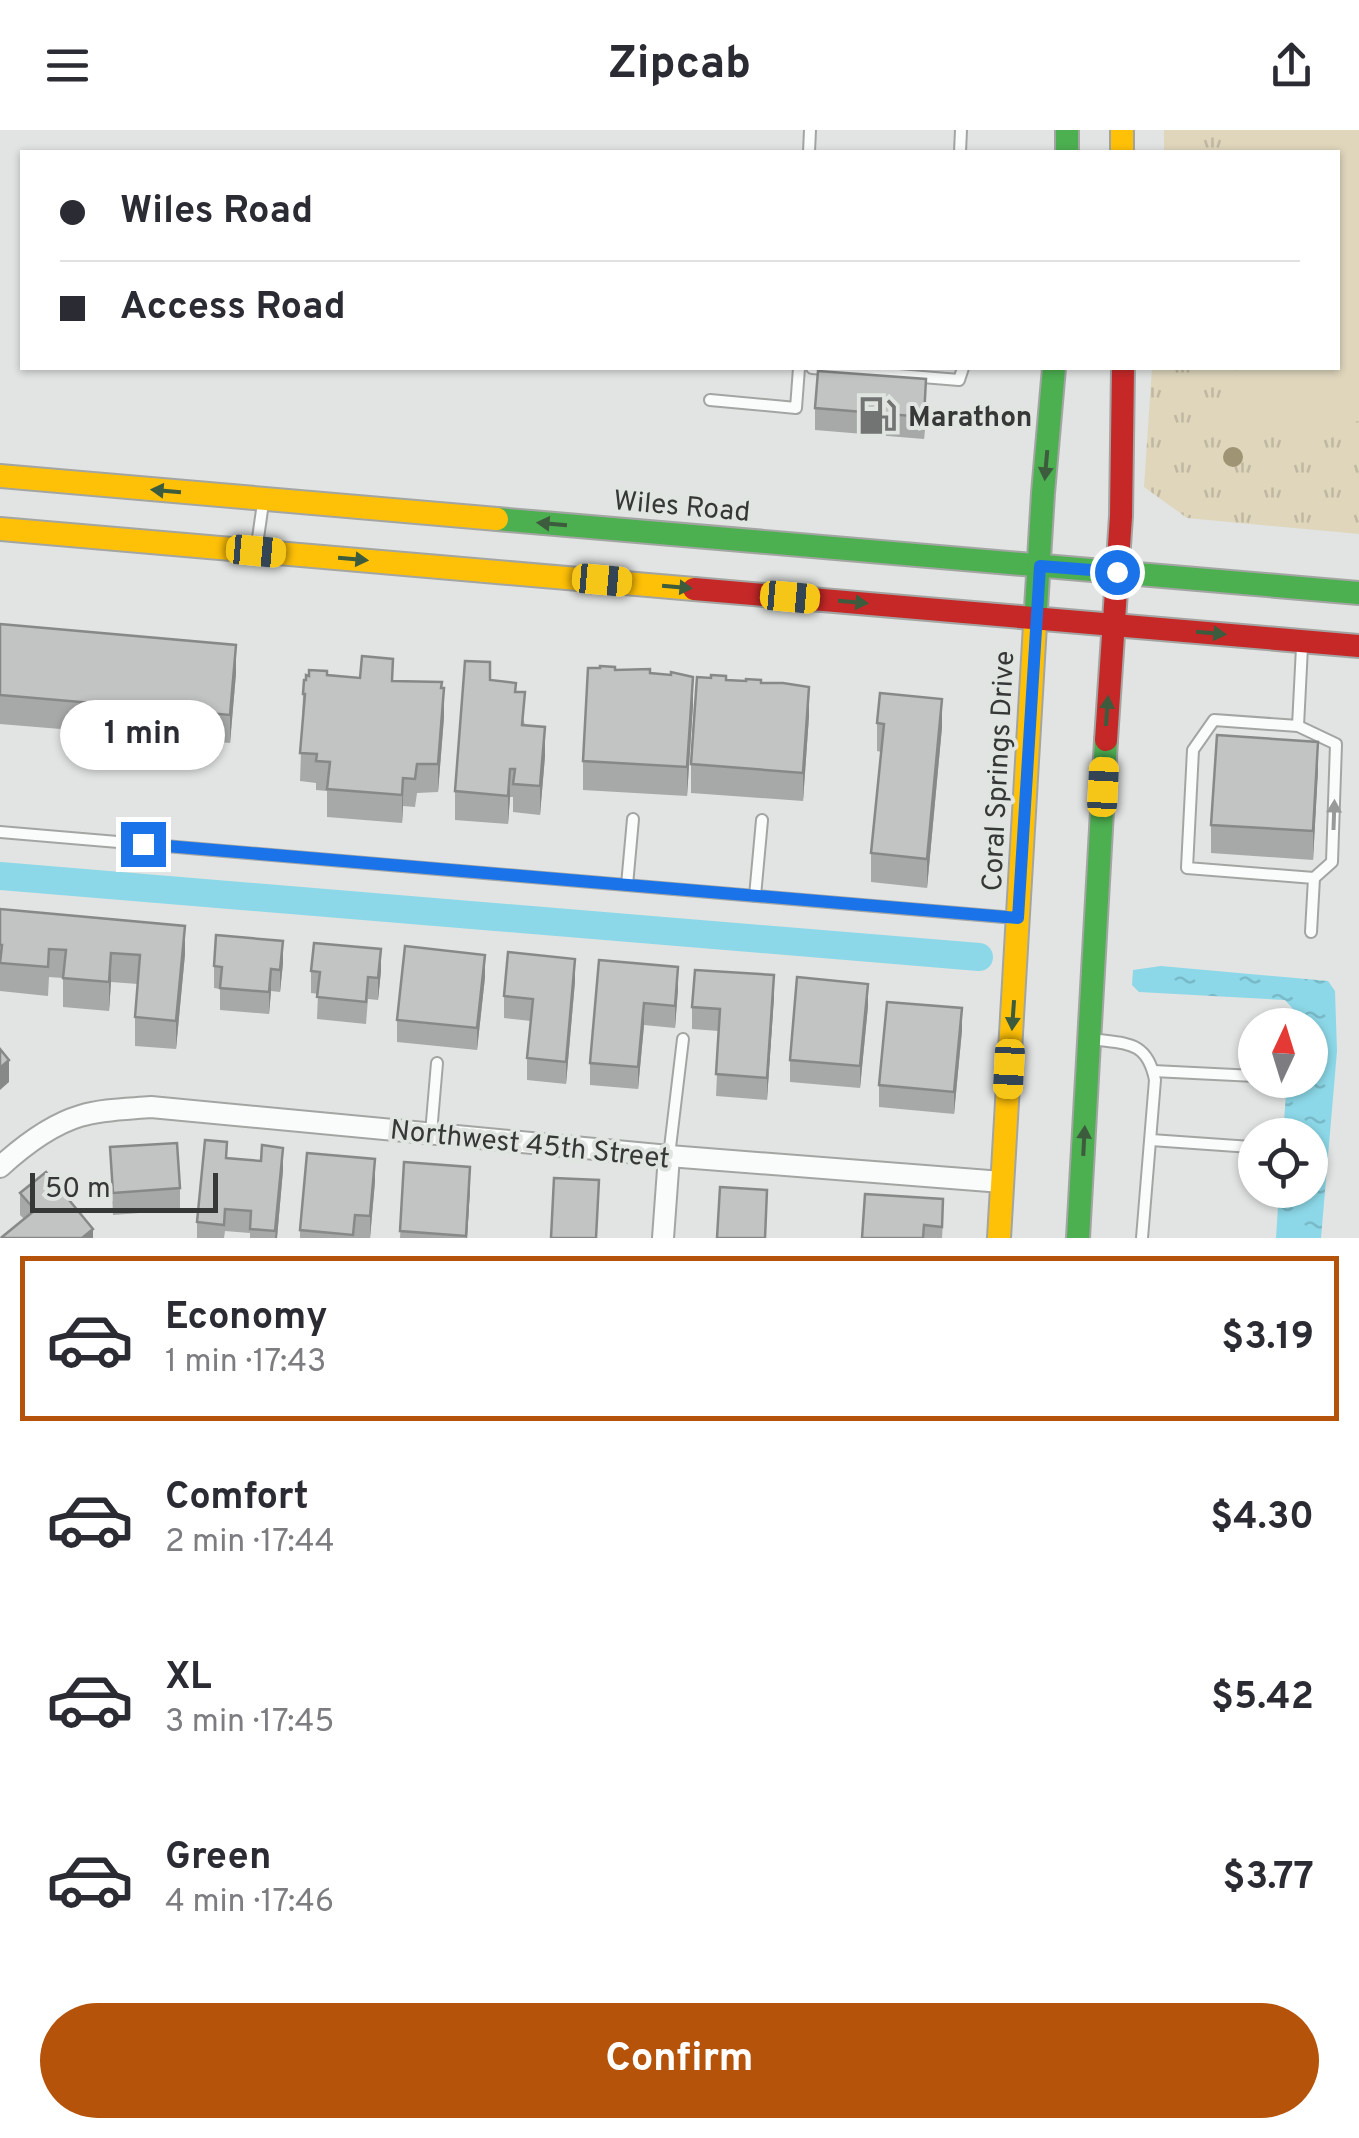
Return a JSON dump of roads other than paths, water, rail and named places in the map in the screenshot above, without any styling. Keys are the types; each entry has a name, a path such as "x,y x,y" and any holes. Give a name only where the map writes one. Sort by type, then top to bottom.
{"main road":[{"name":"Coral Springs Drive","path":"999,1238 1054,370"},
{"path":"1078,1238 1122,486 1123,370"},
{"name":"Wiles Road","path":"0,476 1359,593"},
{"path":"0,529 1359,646"}],"street":[{"name":"Northwest 45th Street","path":"0,1167 23,1147 80,1116 152,1108 1002,1182"},
{"path":"663,1238 669,1156"}],"lane":[{"path":"710,400 796,408 799,370"},
{"path":"836,370 959,380 962,370"},
{"path":"256,551 263,499"},
{"path":"1298,726 1303,641"},
{"path":"1311,932 1314,878 1332,862 1336,744 1298,726 1214,720 1193,750 1187,868 1314,878"},
{"path":"627,885 633,819"},
{"path":"755,896 762,820"},
{"path":"0,832 1018,918"},
{"path":"669,1156 682,1039"},
{"path":"1089,1039 1138,1046 1154,1071 1142,1238"},
{"path":"431,1133 436,1063"},
{"path":"1154,1071 1238,1075"},
{"path":"1151,1140 1238,1146"}],"water":[{"path":"1161,966 1328,981 1335,991 1337,1051 1328,1156 1328,1118 1284,1118 1286,1098 1328,1098 1328,1008 1292,1008 1285,1000 1139,992 1132,985 1133,970"},
{"path":"1278,1208 1324,1208 1321,1238 1276,1238"}],"waterway":[{"path":"0,876 979,957"}],"place":[{"name":"Marathon","path":"878,416"}]}
